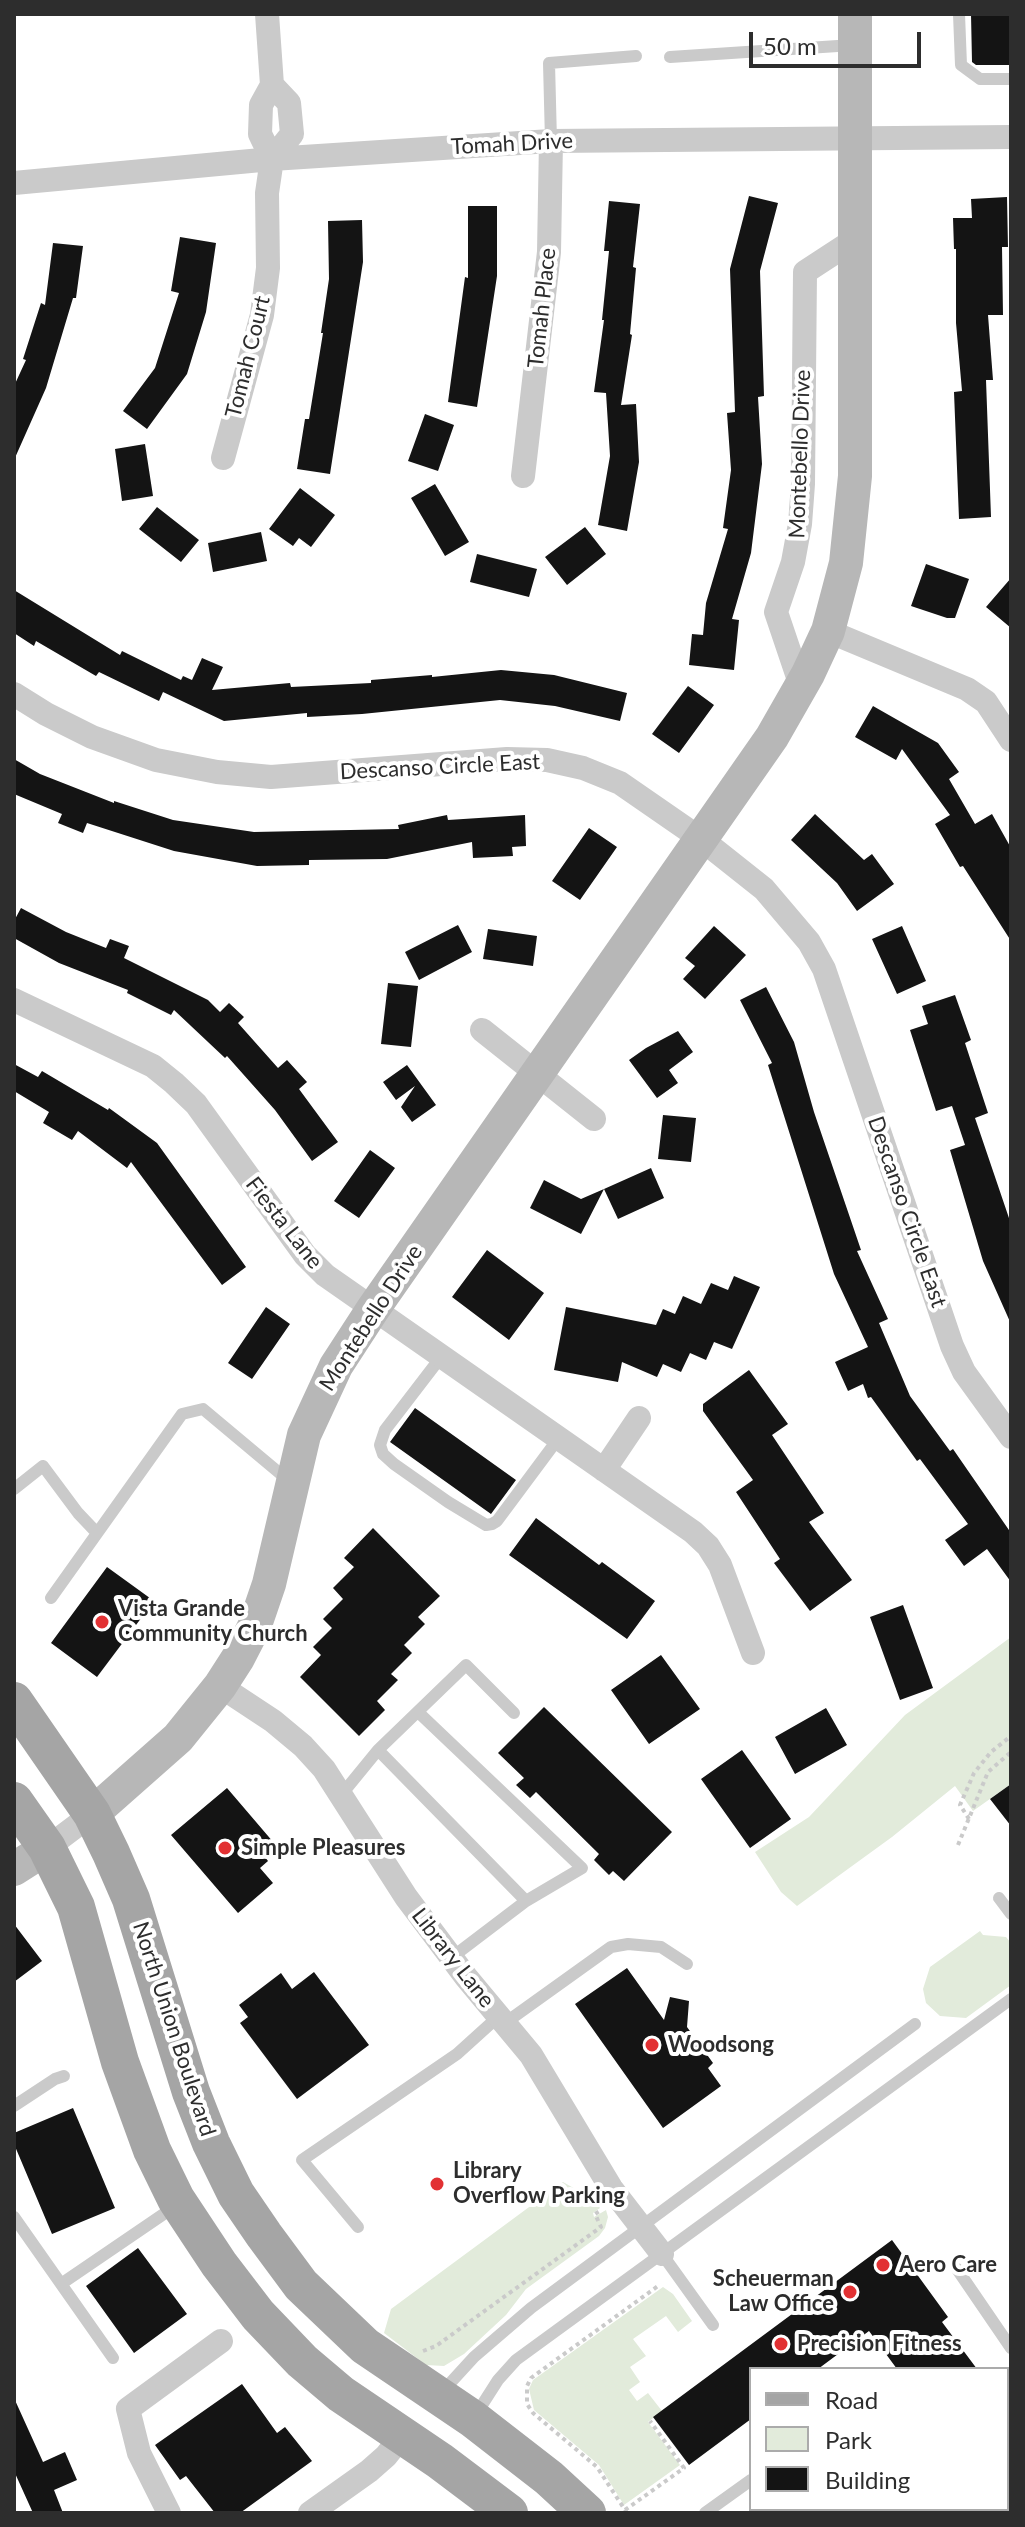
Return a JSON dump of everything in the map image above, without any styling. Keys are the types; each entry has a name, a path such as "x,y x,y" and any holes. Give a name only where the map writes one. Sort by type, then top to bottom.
{"main road":[{"name":"North Union Boulevard","path":"14,1701 92,1814 131,1899 191,2092 236,2194 301,2285 365,2346 473,2419 549,2478 587,2513"},
{"path":"14,1801 47,1848 76,1907 134,2103 152,2150 179,2203 219,2264 250,2305 302,2361 341,2394 440,2461 509,2513"},
{"path":"302,2361 323,2354 330,2356 441,2437 457,2435 473,2419"}],"street":[{"name":"Tomah Court","path":"223,458 262,315 268,268 267,193 272,159 292,134 289,103 272,85 267,14"},
{"name":"Montebello Drive","path":"14,1869 92,1814 178,1738 220,1686 255,1625 269,1584 304,1435 336,1366 772,737 828,631 846,563 853,513 855,30"},
{"name":"Tomah Drive","path":"14,183 272,159 551,141 1011,137"},
{"name":"Tomah Place","path":"523,476 549,252 551,141"},
{"name":"Montebello Drive","path":"801,686 776,612 793,562 800,524 805,272 854,240"},
{"path":"828,631 967,689 986,702 1011,740"},
{"name":"Descanso Circle East","path":"14,694 92,737 156,760 217,772 271,777 507,759 547,760 583,768 620,783 701,839 764,889 809,942 824,969 952,1346 964,1372 1011,1437"},
{"name":"Fiesta Lane","path":"14,1000 153,1066 196,1104 305,1255 325,1275 693,1532 708,1546 720,1565 753,1653"},
{"path":"482,1030 594,1119"},
{"path":"604,1470 639,1418"},
{"name":"Library Lane","path":"220,1686 273,1721 324,1769 406,1897 451,1958 531,2055 611,2188 662,2254"},
{"path":"169,2513 139,2453 128,2409 221,2341"},
{"path":"310,2513 369,2471 402,2436"}],"lane":[{"path":"959,14 961,65 980,79 1011,79"},
{"path":"670,57 855,30"},
{"path":"551,141 549,63 636,56"},
{"path":"441,1357 385,1430 380,1445 383,1454 394,1464 448,1502 486,1525 492,1524 558,1439"},
{"path":"51,1598 182,1414 203,1409 291,1483"},
{"path":"14,1489 43,1466 97,1533"},
{"path":"342,1794 378,1750 466,1665 514,1713"},
{"path":"418,1712 582,1868 526,1901 451,1958"},
{"path":"378,1750 526,1901"},
{"path":"999,1898 1011,1914"},
{"path":"358,2227 302,2160 457,2054 502,2019 611,1947 628,1944 661,1947 687,1964"},
{"path":"473,2419 498,2380 516,2360 1011,1999"},
{"path":"438,2397 451,2379 531,2308 915,2024"},
{"path":"14,2106 64,2076"},
{"path":"61,2284 179,2203"},
{"path":"14,2217 113,2358"},
{"path":"662,2254 713,2325"},
{"path":"957,2269 1011,2348"},
{"path":"705,2513 749,2481"}],"path":[{"path":"969,1819 960,1805 974,1773 991,1752 1011,1736"},
{"path":"958,1845 988,1772 1011,1752"},
{"path":"421,2352 436,2346 601,2227 595,2214 603,2209"},
{"path":"650,2421 684,2468 626,2512 597,2467 533,2413 527,2404 527,2386 531,2378 658,2286"}],"green space":[{"path":"1011,1637 1011,1784 973,1811 955,1786 892,1837 797,1906 781,1892 755,1852 809,1817 905,1715"},
{"path":"980,1931 983,1935 1006,1937 1011,1943 1011,1985 966,2018 940,2016 926,2003 923,1989 930,1967"},
{"path":"563,2182 593,2199 600,2208 593,2213 594,2217 606,2210 605,2228 599,2236 526,2289 506,2315 464,2354 444,2366 426,2365 384,2333 391,2309"},
{"path":"663,2287 673,2294 692,2321 678,2332 666,2316 633,2339 646,2356 630,2367 640,2382 629,2390 637,2401 648,2393 662,2411 648,2422 680,2465 624,2505 599,2465 534,2410 529,2389 533,2380"}],"building":[{"path":"971,14 1011,14 1011,65 976,65 972,62"},
{"path":"749,196 778,203 760,271 764,396 758,397 762,464 751,553 732,619 739,620 734,670 689,665 692,634 703,635 706,603 728,529 723,528 731,470 727,413 735,412 730,269"},
{"path":"1007,197 1008,247 1002,247 1003,315 988,315 993,380 986,380 991,517 959,519 954,392 962,391 956,323 953,218 972,218 971,199"},
{"path":"609,201 640,204 633,267 636,268 632,335 621,405 636,404 639,462 627,531 598,525 610,456 606,393 594,392 604,320 609,251 604,251"},
{"path":"468,206 497,206 497,276 477,407 448,402 465,277 468,278"},
{"path":"362,220 363,262 330,474 297,469 323,333 329,279 328,221"},
{"path":"180,237 216,243 206,312 187,374 147,429 123,411 155,368 179,293 171,291"},
{"path":"53,243 83,246 76,298 73,298 46,388 14,460 14,386 26,360 23,359 41,303 45,305"},
{"path":"425,414 454,425 438,471 408,461"},
{"path":"145,444 153,496 122,501 115,449"},
{"path":"435,484 469,542 445,556 411,498"},
{"path":"300,488 335,515 311,547 299,538 293,546 269,529"},
{"path":"157,507 199,540 181,562 139,529"},
{"path":"585,527 606,554 567,585 545,557"},
{"path":"261,532 267,561 213,572 208,543"},
{"path":"477,554 537,569 529,597 470,582"},
{"path":"926,564 969,579 955,618 911,606"},
{"path":"1011,578 1011,628 986,607"},
{"path":"14,590 120,655 122,651 181,680 183,676 192,680 202,658 223,667 212,690 290,683 291,687 371,683 371,680 501,670 554,675 627,693 620,721 555,706 500,700 362,714 307,717 307,713 224,721 163,692 159,701 99,672 96,676 36,641 34,646 14,633"},
{"path":"688,686 714,705 679,753 652,734"},
{"path":"873,706 938,743 959,772 949,779 975,824 992,814 1011,848 1011,941 963,866 960,867 935,824 950,815 902,749 896,760 855,737"},
{"path":"14,759 40,774 114,803 173,820 254,832 399,829 398,825 447,815 448,820 525,815 526,846 512,847 513,856 473,858 472,842 387,859 309,860 309,865 257,866 174,851 87,823 83,833 58,823 62,814 14,794"},
{"path":"815,814 864,860 872,854 894,884 857,911 837,883 791,840"},
{"path":"589,828 617,847 580,900 552,881"},
{"path":"21,908 66,932 106,948 110,939 129,946 124,958 208,1000 220,1012 229,1003 244,1017 238,1023 278,1068 287,1060 307,1082 299,1089 338,1142 312,1161 275,1110 227,1056 225,1058 174,1010 171,1015 127,993 128,990 59,963 14,938 14,921"},
{"path":"458,925 472,952 419,980 405,952"},
{"path":"714,926 746,955 705,999 683,979 695,966 685,958"},
{"path":"902,926 926,981 897,994 872,939"},
{"path":"488,929 537,936 533,966 483,959"},
{"path":"388,983 418,986 411,1047 381,1044"},
{"path":"766,987 794,1042 814,1112 861,1250 857,1251 888,1319 879,1323 910,1396 950,1451 953,1449 1011,1533 1011,1582 987,1549 964,1566 945,1540 968,1524 871,1397 868,1398 863,1384 848,1391 835,1362 868,1347 834,1274 768,1065 772,1063 740,1000"},
{"path":"955,995 971,1040 965,1043 988,1113 975,1118 1011,1224 1011,1324 983,1261 950,1150 965,1145 952,1106 936,1111 910,1030 928,1024 922,1006"},
{"path":"678,1031 693,1052 669,1070 678,1083 657,1098 629,1060"},
{"path":"14,1064 38,1077 42,1071 109,1108 157,1143 246,1267 222,1285 131,1162 127,1168 78,1131 72,1140 43,1123 49,1112 14,1091"},
{"path":"407,1065 436,1105 412,1122 401,1107 415,1086 396,1100 383,1082"},
{"path":"663,1115 696,1118 691,1162 658,1159"},
{"path":"370,1150 395,1168 359,1218 334,1201"},
{"path":"651,1168 664,1198 618,1219 604,1189"},
{"path":"544,1180 581,1199 604,1189 581,1234 530,1208"},
{"path":"487,1250 544,1293 509,1340 452,1297"},
{"path":"734,1276 760,1287 732,1349 714,1342 706,1360 690,1353 681,1372 663,1364 657,1377 622,1362 618,1382 554,1370 566,1307 656,1325 663,1309 675,1314 683,1296 701,1304 711,1283 728,1290"},
{"path":"266,1307 290,1324 252,1379 228,1363"},
{"path":"749,1370 788,1424 772,1435 824,1513 809,1522 852,1580 810,1611 774,1563 780,1559 736,1492 753,1480 703,1411 703,1404"},
{"path":"415,1408 516,1480 491,1514 390,1442"},
{"path":"536,1518 599,1565 602,1562 655,1601 627,1639 509,1555"},
{"path":"373,1528 440,1596 418,1617 425,1624 404,1645 412,1653 391,1674 398,1680 377,1701 385,1710 359,1736 300,1677 321,1655 313,1647 332,1628 323,1619 343,1599 333,1588 354,1567 344,1558"},
{"name":"Vista Grande Community Church","path":"107,1567 154,1601 97,1677 51,1643"},
{"path":"903,1605 933,1688 900,1700 870,1617"},
{"path":"661,1655 700,1709 649,1744 611,1690"},
{"path":"544,1707 672,1832 624,1881 613,1871 609,1875 594,1860 599,1854 536,1792 530,1798 516,1785 524,1778 498,1753"},
{"path":"826,1708 847,1745 795,1774 775,1737"},
{"path":"742,1750 791,1819 750,1848 701,1779"},
{"path":"1011,1784 1011,1826 990,1799"},
{"name":"Simple Pleasures","path":"227,1788 274,1843 262,1853 268,1861 260,1868 273,1883 238,1913 171,1835"},
{"path":"14,1924 42,1961 14,1982"},
{"name":"Woodsong","path":"627,1968 664,2020 670,1997 689,2001 687,2027 713,2063 708,2068 721,2086 663,2128 575,2004"},
{"path":"314,1972 369,2045 297,2099 240,2023 248,2017 239,2005 281,1973 292,1989"},
{"path":"73,2108 115,2208 52,2234 14,2144 14,2133"},
{"path":"892,2240 948,2317 942,2322 976,2367 896,2367 869,2331 821,2367 749,2367 749,2420 689,2465 653,2417"},
{"path":"138,2248 187,2314 134,2353 86,2286"},
{"path":"242,2384 277,2433 285,2427 312,2461 240,2513 215,2513 186,2476 180,2480 155,2445"},
{"path":"14,2398 43,2462 65,2452 77,2480 54,2490 63,2513 33,2513 14,2471"}],"place":[{"name":"Vista Grande Community Church","path":"102,1622"},
{"name":"Simple Pleasures","path":"225,1848"},
{"name":"Woodsong","path":"652,2045"},
{"name":"Library Overflow Parking","path":"437,2184"},
{"name":"Aero Care","path":"883,2265"},
{"name":"Scheuerman Law Office","path":"850,2292"},
{"name":"Precision Fitness","path":"781,2344"}]}
